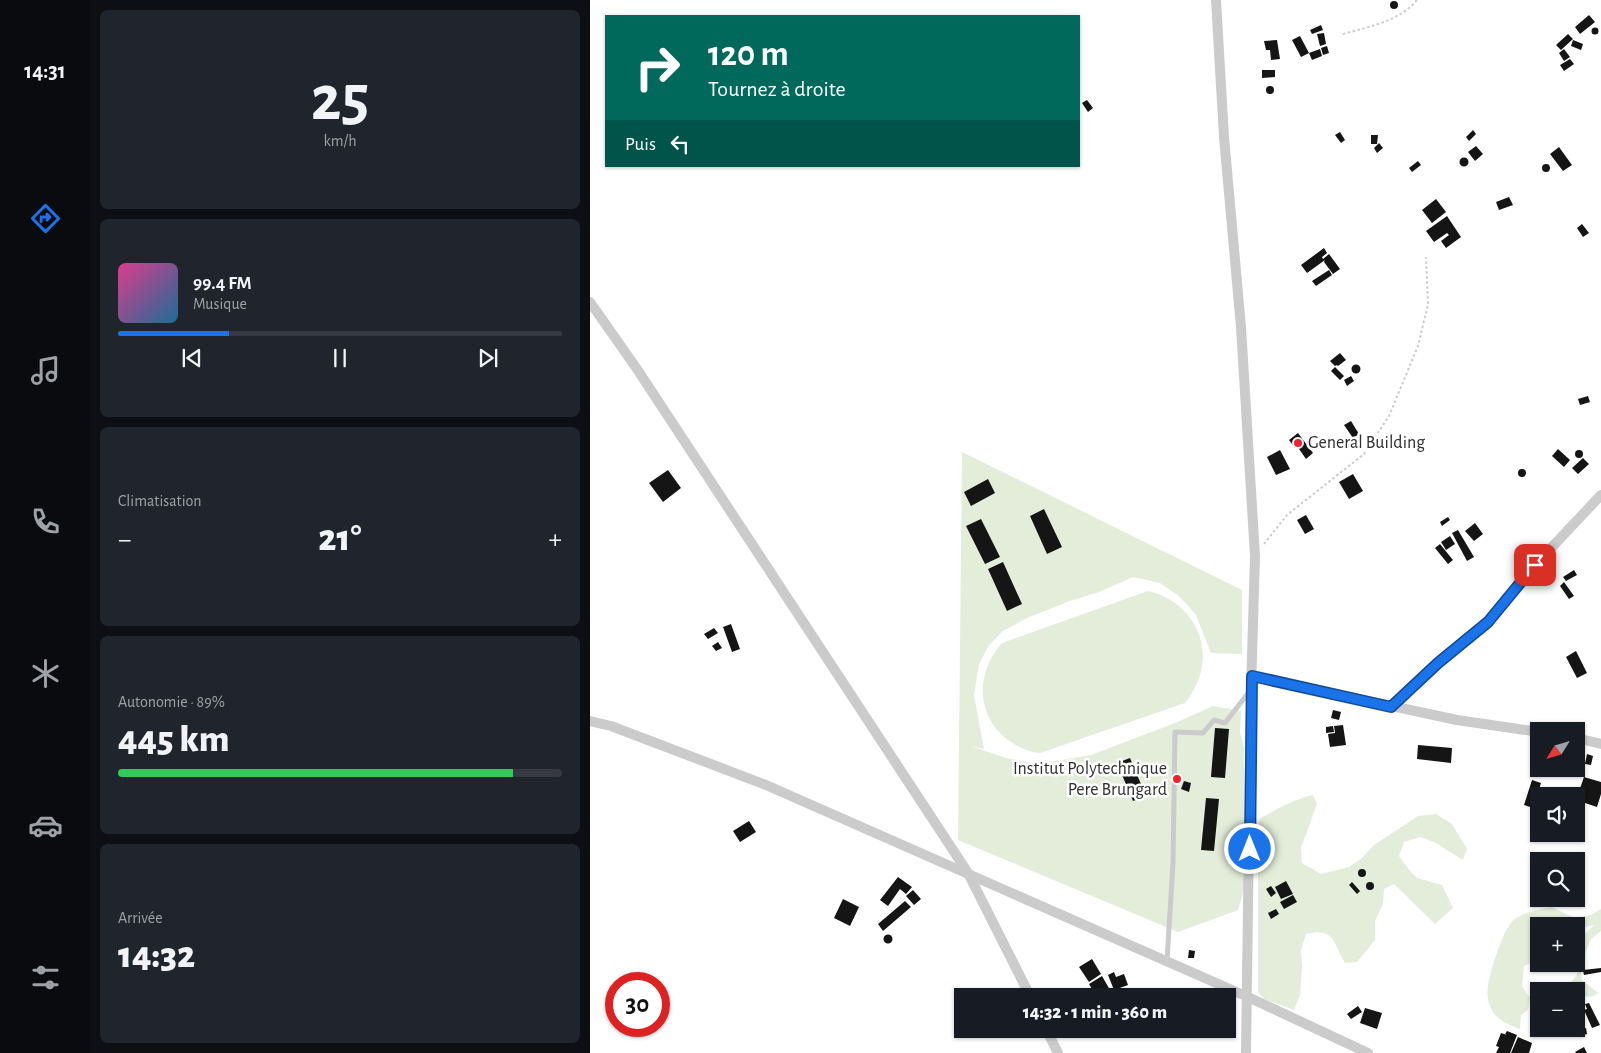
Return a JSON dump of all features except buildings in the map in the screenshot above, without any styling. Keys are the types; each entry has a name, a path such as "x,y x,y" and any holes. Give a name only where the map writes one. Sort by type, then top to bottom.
{"street":[{"path":"1216,0 1224,137 1241,327 1255,556 1251,690 1246,1053"},
{"path":"590,302 637,369 968,873 1026,988"},
{"path":"1391,707 1438,663 1488,622 1535,565 1601,495"},
{"path":"1252,676 1457,720 1530,731"},
{"path":"590,721 611,726 766,785 1248,997 1368,1053"},
{"path":"1585,740 1601,744"},
{"path":"1050,1038 1058,1053"}],"lane":[{"path":"1167,961 1173,863 1175,732 1203,733 1214,720 1225,723 1251,690"}],"path":[{"path":"1343,34 1392,18 1411,7 1417,0"},
{"path":"1255,556 1286,515 1364,454 1389,416 1418,346 1428,304 1426,257"}],"green space":[{"path":"962,452 1242,590 1242,654 1211,653 1196,615 1180,597 1160,583 1133,577 1099,592 1027,618 1003,631 989,645 979,664 974,695 984,749 971,746 1006,758 1038,764 1091,755 1175,723 1213,706 1241,711 1240,733 1244,747 1244,890 1238,910 1178,932 958,840"},
{"path":"1148,591 1166,598 1181,608 1192,621 1200,636 1203,652 1201,669 1196,686 1185,703 1040,753 1028,751 1018,746 999,732 985,708 983,681 993,655 1002,643"},
{"path":"1313,795 1317,804 1301,848 1302,863 1321,874 1349,867 1362,858 1374,845 1418,816 1436,814 1452,824 1467,849 1463,860 1434,842 1420,837 1404,842 1399,856 1410,871 1417,878 1442,885 1453,908 1435,924 1394,884 1384,889 1383,904 1375,921 1375,940 1357,962 1345,963 1332,938 1328,935 1316,932 1306,934 1301,951 1300,995 1294,1010 1264,999 1258,992 1258,867 1256,838 1260,819 1299,799"},
{"path":"1552,907 1572,917 1530,917 1530,963 1524,966 1522,986 1530,998 1528,1010 1521,1015 1520,1029 1502,1021 1495,1015 1489,1002 1488,987 1491,972 1506,930 1515,919 1523,914"},
{"path":"1601,909 1601,931 1591,939 1585,954 1585,934 1594,925 1585,927 1585,917 1580,917 1591,915"},
{"path":"1578,972 1581,972 1582,980 1584,982 1572,982"},
{"path":"1585,982 1598,993 1585,996"}],"place":[{"name":"General Building","path":"1298,443"},
{"name":"Institut Polytechnique Pere Brungard","path":"1177,779"}],"route":[{"path":"1250,849 1252,676 1391,707 1438,663 1488,622 1535,565"}]}
